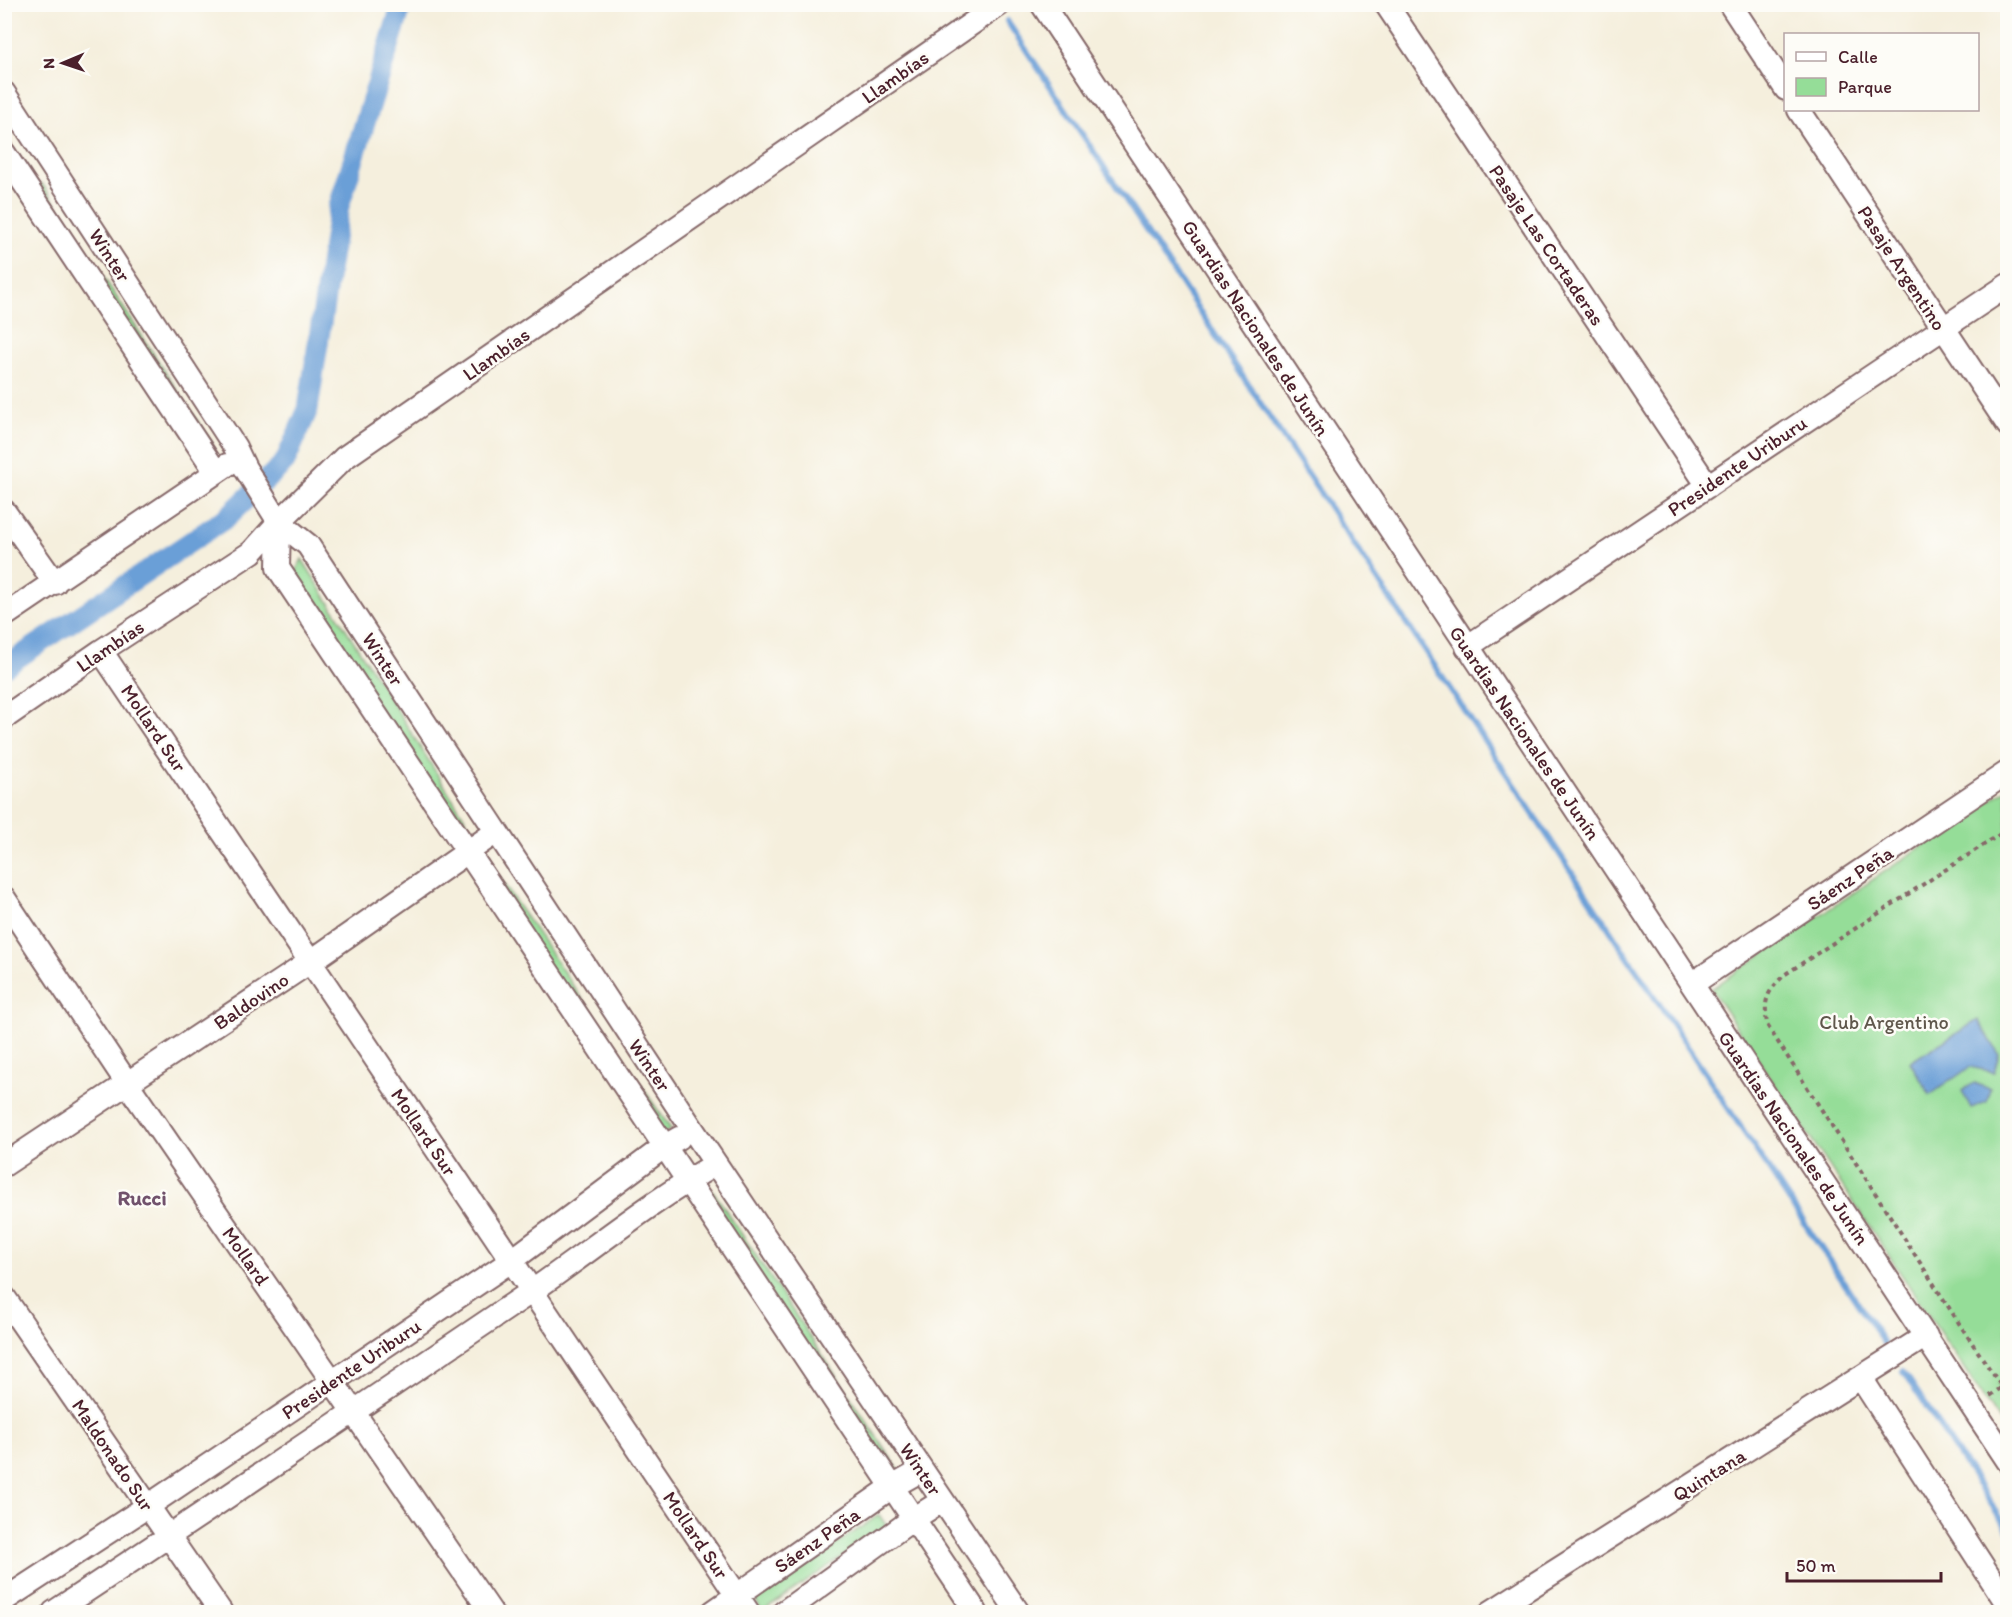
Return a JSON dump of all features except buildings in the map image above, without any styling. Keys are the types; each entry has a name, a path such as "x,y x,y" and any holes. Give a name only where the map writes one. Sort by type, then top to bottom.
{"street":[{"name":"Llambías","path":"4,718 252,552 273,514 344,458 1000,4"},
{"name":"Guardias Nacionales de Junín","path":"1042,4 2007,1461"},
{"name":"Pasaje Las Cortaderas","path":"1386,4 1708,486"},
{"path":"1730,4 1784,87"},
{"name":"Winter","path":"4,93 240,457 273,514 308,545 693,1130 1018,1612"},
{"name":"Pasaje Argentino","path":"1800,111 2007,425"},
{"path":"43,151 8,166 216,472"},
{"name":"Presidente Uriburu","path":"1467,647 2007,285"},
{"path":"4,616 240,457"},
{"path":"4,512 55,583"},
{"name":"Winter","path":"273,514 278,568 976,1612"},
{"name":"Mollard Sur","path":"101,651 743,1604"},
{"name":"Sáenz Peña","path":"1692,984 2007,772"},
{"name":"Baldovino","path":"4,1166 310,962 496,832"},
{"name":"Mollard","path":"4,898 127,1083 491,1612"},
{"name":"Presidente Uriburu","path":"4,1600 148,1506 511,1261 665,1146 693,1130"},
{"name":"Presidente Uriburu","path":"54,1612 169,1537 532,1291 688,1180 716,1164"},
{"name":"Maldonado Sur","path":"4,1297 221,1612"},
{"name":"Quintana","path":"1491,1612 1926,1336"},
{"path":"1861,1378 2007,1605"},
{"name":"Sáenz Peña","path":"713,1612 743,1604 892,1487 922,1470"},
{"name":"Sáenz Peña","path":"784,1612 913,1519 942,1501"}],"path":[{"path":"2007,829 1784,975 1770,990 1765,1004 1767,1025 2007,1396"}],"green space":[{"path":"42,183 212,443 197,453 28,193"},
{"path":"302,559 473,831 461,839 294,575"},
{"name":"Club Argentino","path":"2007,789 2007,1433 1711,989"},
{"path":"490,864 671,1129 662,1135 481,870"},
{"path":"713,1191 899,1470 886,1479 700,1199"},
{"path":"879,1515 887,1526 762,1612 755,1600"}],"water":[{"path":"1978,1020 1999,1054 1994,1072 1970,1067 1930,1095 1910,1062"},
{"path":"1974,1083 1990,1089 1987,1102 1971,1108 1962,1091"}],"waterway":[{"path":"4,667 226,518 285,462 308,409 339,206 402,4"},
{"path":"1007,21 1884,1343"},
{"path":"1903,1371 2008,1529"}],"district":[{"name":"Rucci","path":"142,1198"}]}
